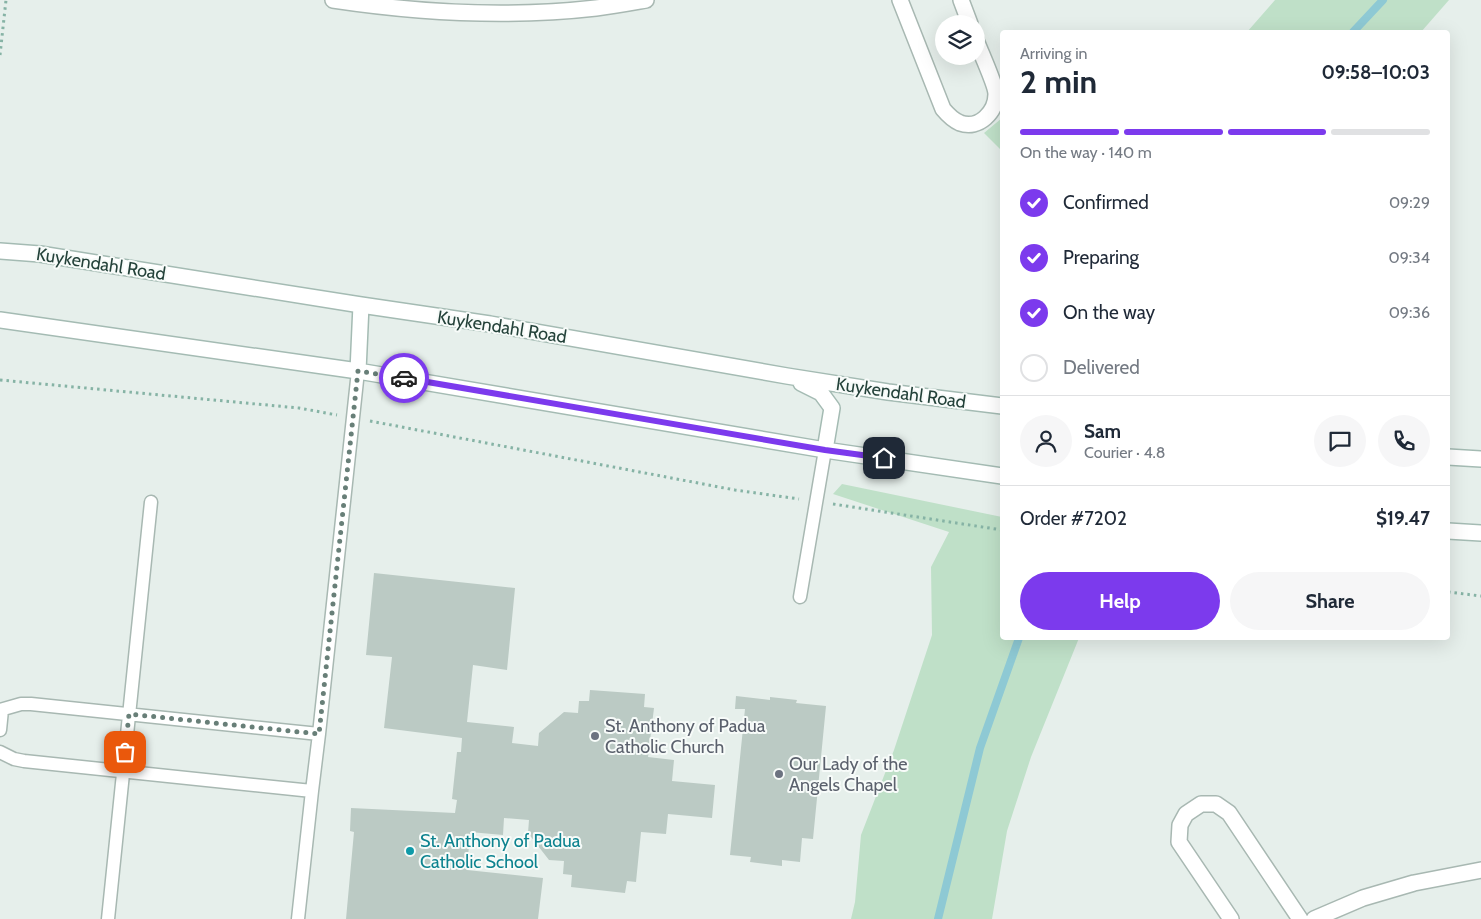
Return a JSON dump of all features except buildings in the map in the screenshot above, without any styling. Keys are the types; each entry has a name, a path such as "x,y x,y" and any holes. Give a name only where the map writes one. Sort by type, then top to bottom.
{"main road":[{"path":"333,0 378,7 452,13 526,14 597,8 646,0"},
{"path":"900,0 942,109 961,124 982,121 991,113 995,104 996,93 985,64"},
{"path":"961,0 967,15"},
{"name":"Kuykendahl Road","path":"0,251 40,254 490,324 888,392 1000,406"},
{"path":"358,371 361,305"},
{"path":"0,320 358,371 825,450 1000,476"},
{"path":"787,376 821,393 832,408 825,450"},
{"path":"1450,457 1481,459"},
{"path":"1450,531 1481,534"},
{"path":"1232,919 1179,842 1180,825 1186,814 1201,804 1216,804 1229,813 1300,919"},
{"path":"1314,919 1372,896 1414,884 1481,870"}],"lane":[{"path":"298,919 358,371"},
{"path":"800,597 825,450"},
{"path":"108,919 150,502"},
{"path":"0,730 1,710 21,704 30,704 319,734"},
{"path":"0,752 14,759 24,761 312,791"}],"path":[{"path":"0,55 6,0"},
{"path":"0,380 299,408 726,488 1000,530"},
{"path":"1450,592 1481,596"}],"green space":[{"path":"1275,0 1449,0 1423,30 1249,30"},
{"path":"1000,120 1000,149 984,133"},
{"path":"842,484 1000,517 1000,640 1078,640 1031,757 1007,831 992,919 851,919 855,902 861,835 894,750 932,635 931,567 949,532 833,494"}],"waterway":[{"path":"1355,30 1383,0"},
{"path":"938,919 980,748 1018,640"}],"way so far":[{"path":"125,752 129,714 319,734 358,371 404,378"}],"place":[{"name":"St. Anthony of Padua Catholic Church","path":"595,736"},
{"name":"Our Lady of the Angels Chapel","path":"779,774"},
{"name":"St. Anthony of Padua Catholic School","path":"410,851"}],"route":[{"path":"404,378 825,450 884,458"}]}
